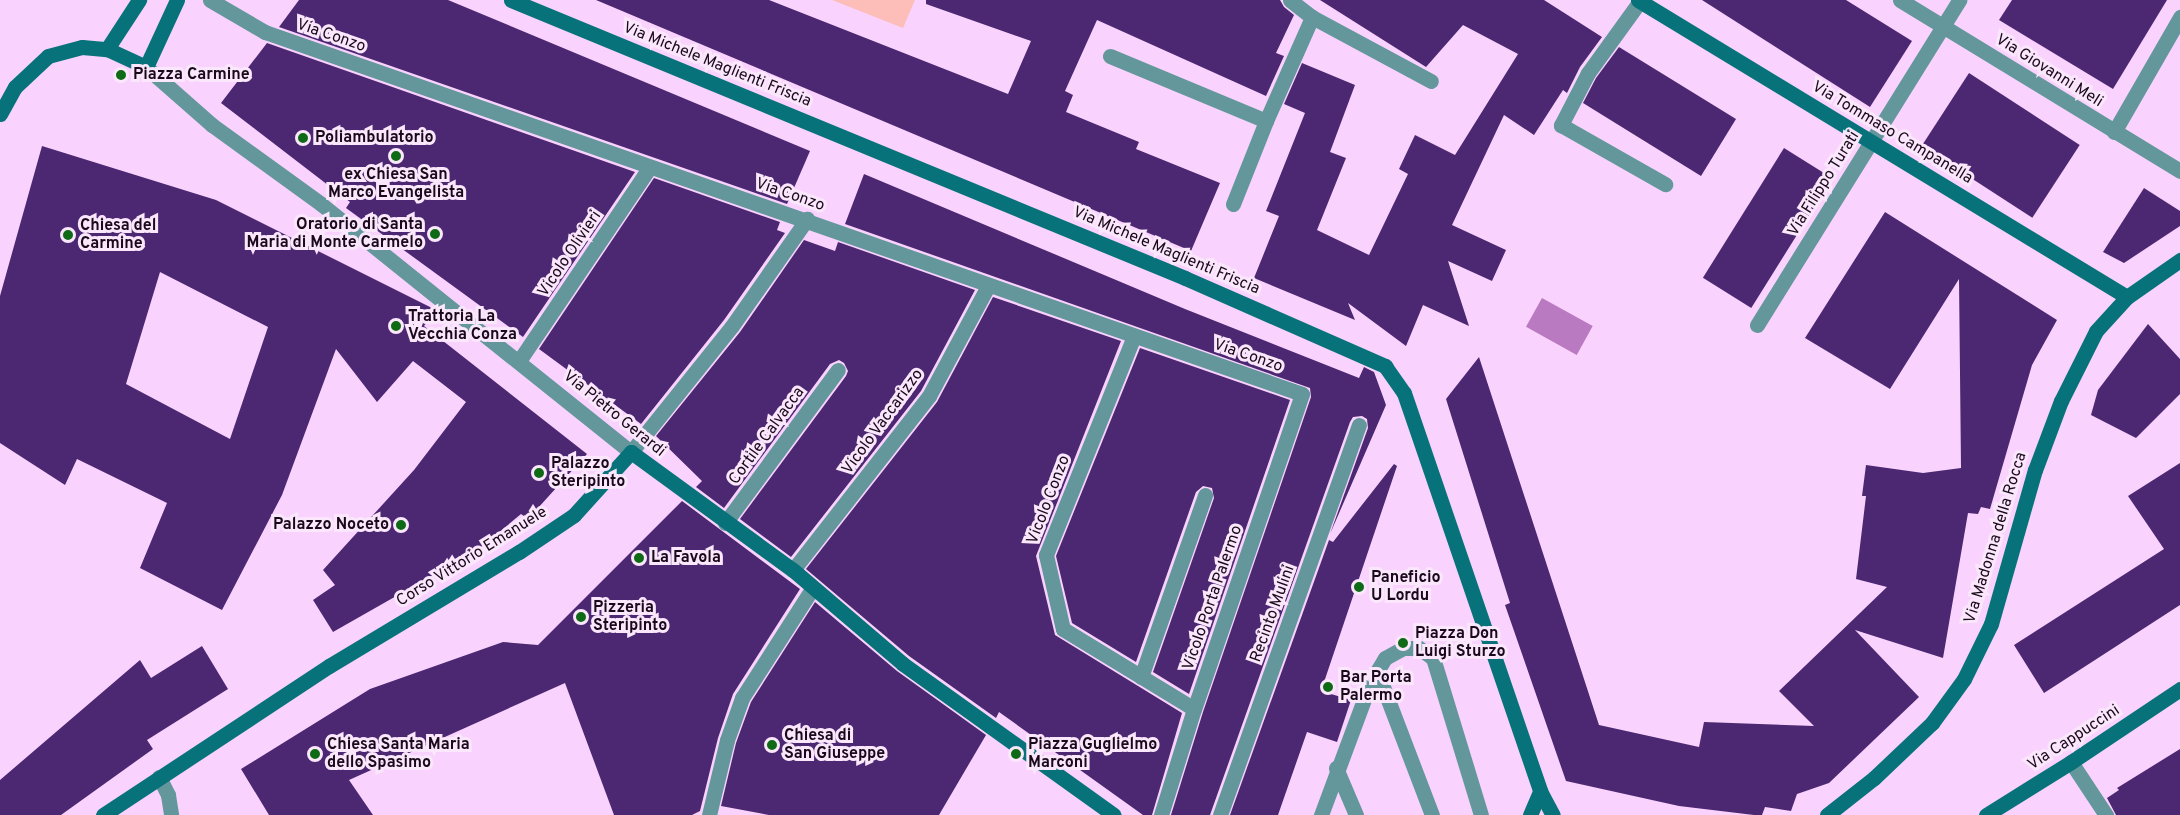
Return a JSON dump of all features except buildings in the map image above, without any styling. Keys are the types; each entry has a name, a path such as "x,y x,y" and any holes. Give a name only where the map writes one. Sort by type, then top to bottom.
{"street":[{"path":"107,49 139,0"},
{"path":"0,114 15,87 48,56 81,47 107,49 146,67 177,0"},
{"name":"Via Conzo","path":"210,0 266,32 650,167 807,219 988,286 1302,394"},
{"name":"Via Michele Maglienti Friscia","path":"511,0 1185,278 1385,366 1404,393 1540,791 1553,815"},
{"path":"1290,0 1312,17 1431,81"},
{"name":"Via Giovanni Meli","path":"1900,0 2180,171"},
{"name":"Via Filippo Turati","path":"1757,326 1959,0"},
{"path":"1639,1 1588,73 1562,125 1665,184"},
{"name":"Via Tommaso Campanella","path":"1639,1 2127,297"},
{"path":"1233,204 1266,121 1312,17"},
{"path":"2114,132 2180,18"},
{"path":"1110,56 1266,121"},
{"name":"Via Pietro Gerardi","path":"146,67 212,125 321,204 441,303 519,361 631,452 725,523 793,570 812,589 903,664 993,731 1114,815"},
{"name":"Vicolo Olivieri","path":"519,361 650,167"},
{"name":"Corso Vittorio Emanuele","path":"103,815 329,666 519,552 574,515 631,452 732,326 807,219"},
{"name":"Via Madonna della Rocca","path":"1827,815 1874,778 1932,723 1964,680 1991,624 2035,470 2061,401 2096,331 2127,297 2180,260"},
{"name":"Vicolo Vaccarizzo","path":"793,570 929,396 988,286"},
{"name":"Vicolo Conzo","path":"1134,336 1046,555 1063,629 1194,709"},
{"name":"Cortile Calvacca","path":"725,523 838,370"},
{"name":"Vicolo Porta Palermo","path":"1161,815 1194,709 1302,394"},
{"name":"Recinto Mulini","path":"1220,815 1359,425"},
{"path":"1141,677 1205,495"},
{"path":"709,815 727,740 742,698 812,589"},
{"path":"1321,815 1336,768 1370,682 1385,658 1403,648 1419,648 1433,658 1481,815"},
{"path":"1377,671 1432,815"},
{"name":"Via Cappuccini","path":"1986,815 2071,762 2180,688"},
{"path":"2071,762 2106,815"},
{"path":"1336,768 1356,815"},
{"path":"159,777 168,795 171,815"},
{"path":"1530,815 1540,791"}],"shaded area":[{"path":"832,0 915,0 903,28"},
{"path":"1542,298 1593,326 1577,355 1526,327"}],"place":[{"name":"Piazza Carmine","path":"121,75"},
{"name":"Poliambulatorio","path":"303,138"},
{"name":"ex Chiesa San Marco Evangelista","path":"396,156"},
{"name":"Oratorio di Santa Maria di Monte Carmelo","path":"435,234"},
{"name":"Chiesa del Carmine","path":"68,235"},
{"name":"Trattoria La Vecchia Conza","path":"396,326"},
{"name":"Palazzo Steripinto","path":"539,473"},
{"name":"Palazzo Noceto","path":"401,525"},
{"name":"La Favola","path":"639,558"},
{"name":"Paneficio U Lordu","path":"1359,587"},
{"name":"Pizzeria Steripinto","path":"581,617"},
{"name":"Piazza Don Luigi Sturzo","path":"1403,643"},
{"name":"Bar Porta Palermo","path":"1328,687"},
{"name":"Chiesa di San Giuseppe","path":"772,745"},
{"name":"Chiesa Santa Maria dello Spasimo","path":"315,754"},
{"name":"Piazza Guglielmo Marconi","path":"1016,754"}]}
